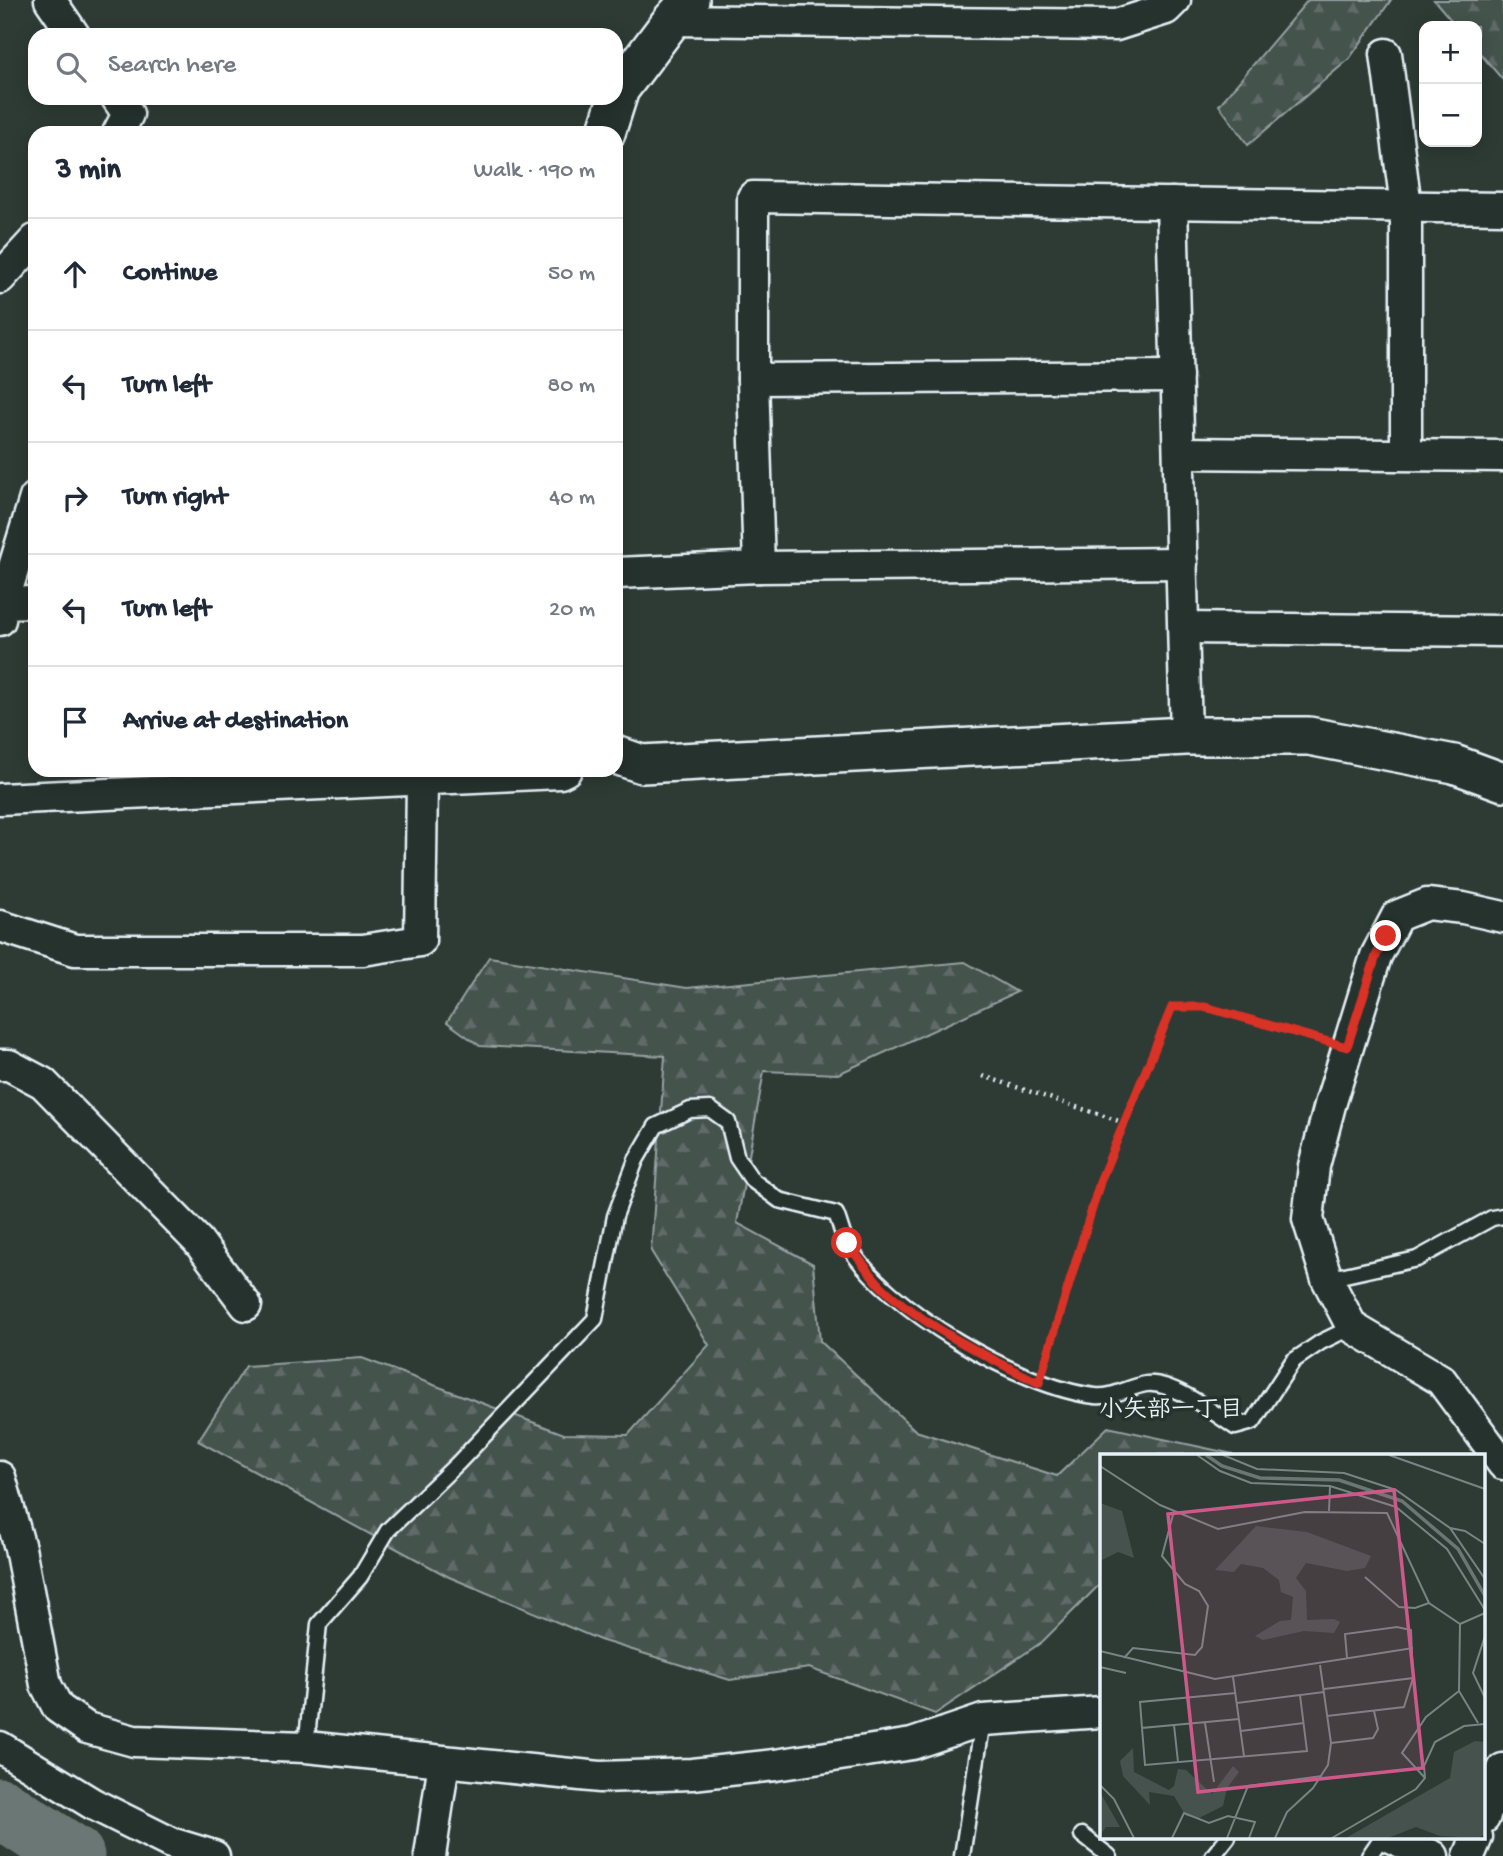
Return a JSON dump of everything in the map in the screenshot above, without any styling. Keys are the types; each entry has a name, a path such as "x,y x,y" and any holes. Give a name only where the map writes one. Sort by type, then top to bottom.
{"street":[{"path":"50,0 69,28"},
{"path":"623,85 681,10 1116,25 1166,9 1175,0"},
{"path":"1386,54 1406,206 1406,454"},
{"path":"122,105 128,114 122,126"},
{"path":"608,126 615,105"},
{"path":"758,567 752,380 752,197 1503,208"},
{"path":"1172,203 1186,736"},
{"path":"0,278 28,248"},
{"path":"752,380 1177,376"},
{"path":"1179,453 1503,456"},
{"path":"2,612 28,522"},
{"path":"623,573 758,567 1182,562"},
{"path":"2,612 28,605"},
{"path":"1184,628 1503,631"},
{"path":"623,757 642,764 1186,736 1309,736 1454,764 1503,782"},
{"path":"0,799 474,777"},
{"path":"0,926 75,950 363,950 419,941 422,780"},
{"path":"1503,917 1463,908 1427,904 1397,916 1376,956 1347,1047 1314,1166 1308,1219 1327,1279 1352,1327 1441,1380 1503,1464"},
{"path":"0,1065 9,1065 43,1083 198,1241 246,1306"},
{"path":"0,1477 20,1548 46,1685 58,1707 87,1728 134,1741 306,1747 600,1777 692,1774 775,1765 912,1744 983,1720 1100,1712"},
{"path":"0,1747 93,1804 171,1843 214,1856"},
{"path":"430,1856 444,1762"},
{"path":"1486,1813 1503,1769"},
{"path":"1395,1839 1433,1856"},
{"path":"1469,1856 1475,1839"}],"lane":[{"path":"306,1747 319,1624 360,1577 388,1530 458,1463 595,1319 615,1216 636,1160 656,1126 690,1110 710,1109 728,1122 737,1158 752,1180 779,1200 836,1214 847,1243 881,1286 978,1352 1039,1383 1096,1396 1119,1394 1147,1383 1179,1390 1235,1427 1253,1422 1293,1361 1321,1342 1352,1327"},
{"path":"1327,1279 1417,1259 1492,1218 1503,1216"},
{"path":"962,1856 983,1720"},
{"path":"1082,1835 1110,1856"},
{"path":"1213,1856 1226,1839"},
{"path":"1369,1856 1381,1839"}],"path":[{"path":"1039,1383 1101,1179 1172,1007 1205,1007 1347,1047"},
{"path":"983,1076 1125,1123"}],"green space":[{"path":"1308,0 1391,0 1349,59 1248,145 1219,105"},
{"path":"1434,0 1503,0 1503,80 1482,56 1482,21 1452,21"},
{"path":"489,957 687,988 965,962 1017,992 838,1074 764,1071 737,1223 813,1264 820,1341 916,1431 1057,1476 1108,1427 1233,1454 1100,1454 1100,1584 1042,1642 935,1714 809,1668 730,1680 600,1640 449,1577 198,1441 246,1366 362,1358 564,1434 628,1435 709,1345 651,1251 665,1056 480,1046 447,1022"}],"waterway":[{"path":"0,1808 74,1856"}],"district":[{"name":"小矢部一丁目","path":"1171,1408"}],"route":[{"path":"847,1243 881,1286 917,1313 978,1352 1039,1383 1101,1179 1172,1007 1205,1007 1347,1047 1376,956 1386,936"}]}
